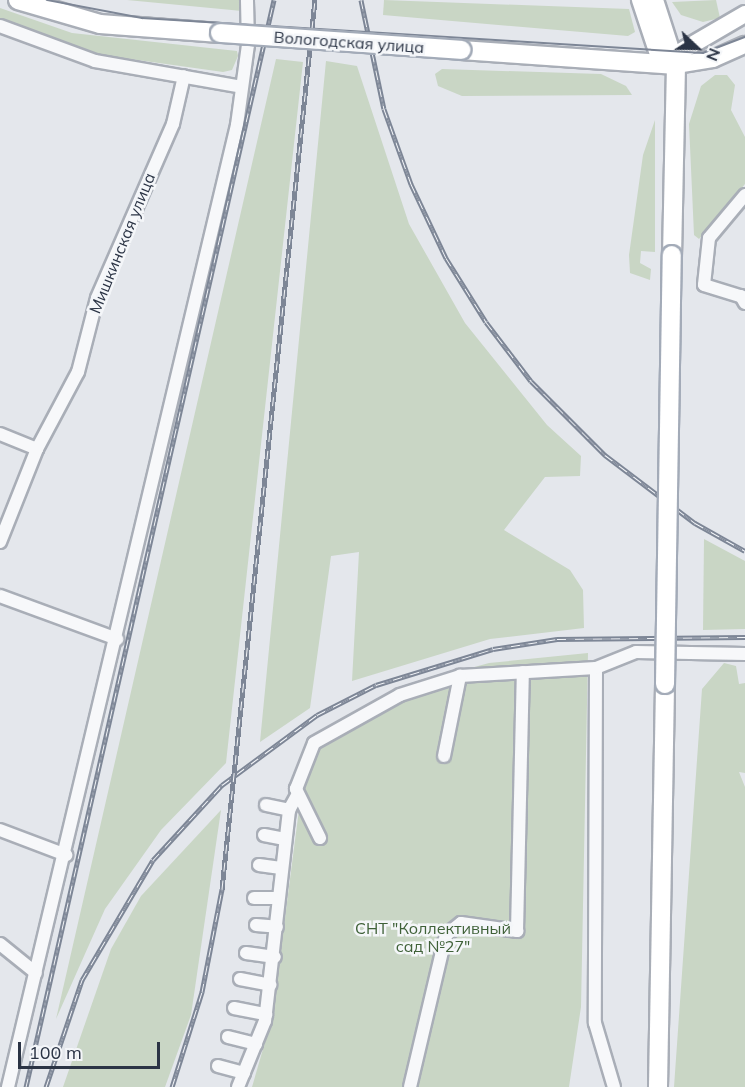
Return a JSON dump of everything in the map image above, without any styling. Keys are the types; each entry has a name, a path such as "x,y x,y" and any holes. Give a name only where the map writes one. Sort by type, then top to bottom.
{"main road":[{"name":"Вологодская улица","path":"18,0 39,9 100,24 461,50 670,60 713,59 745,45"},
{"path":"640,0 670,60"},
{"path":"655,0 670,60 674,116 658,1087"},
{"path":"670,60 745,14"}],"street":[{"path":"8,1087 117,639 242,87 247,0"},
{"path":"0,26 95,62 242,87"},
{"name":"Мишкинская улица","path":"0,542 37,449 78,372 97,298 173,123 184,76"},
{"path":"745,195 714,226 704,285 741,296 745,303"},
{"path":"0,434 37,449"},
{"path":"0,596 117,639"},
{"path":"238,1087 266,1014 275,957 277,898 289,810 298,794 314,742 400,696 460,676 596,668 636,651 745,654"},
{"path":"596,668 595,1023 614,1087"},
{"path":"410,1087 446,935 461,923 517,931 523,672"},
{"path":"444,756 460,676"},
{"path":"298,794 320,838"},
{"path":"266,806 289,810"},
{"path":"0,830 66,855"},
{"path":"264,835 285,839"},
{"path":"259,865 281,868"},
{"path":"254,898 277,898"},
{"path":"256,925 277,927"},
{"path":"0,944 36,973"},
{"path":"246,953 275,957"},
{"path":"240,979 270,985"},
{"path":"234,1008 266,1014"},
{"path":"228,1037 256,1044"},
{"path":"218,1066 244,1072"}],"green space":[{"path":"127,0 240,0 243,5 242,11"},
{"path":"384,0 629,9 635,32 628,36 383,15"},
{"path":"716,0 720,18 703,22 681,15 672,2"},
{"path":"0,8 72,33 237,51 238,56 232,70 223,72 102,55 0,19"},
{"path":"276,59 303,62 226,763 161,830 105,909 56,1019"},
{"path":"326,61 357,66 409,224 465,323 547,425 581,456 580,476 545,477 504,530 570,570 583,590 584,628 490,639 352,681 359,552 331,556 310,708 260,742"},
{"path":"442,69 601,74 626,86 632,95 462,96 438,86 435,74"},
{"path":"715,75 727,75 735,85 731,110 745,137 745,184 699,239 694,235 689,124 701,86"},
{"path":"655,120 655,252 641,251 640,263 651,269 650,280 630,273 629,255 643,155"},
{"path":"704,539 745,561 745,629 703,630"},
{"name":"СНТ \"Коллективный сад №27\"","path":"588,653 581,1007 569,1087 252,1087 272,1018 308,740 402,687 489,663"},
{"path":"724,663 736,666 739,684 745,683 745,773 739,772 745,787 745,1087 674,1087 702,689"},
{"path":"221,810 191,1015 165,1087 63,1087 111,949 141,896"}],"tram line":[{"path":"47,0 142,18 703,53 745,37"}],"railway":[{"path":"26,1087 274,0"},
{"path":"172,1087 202,992 222,889 315,0"},
{"path":"361,0 384,109 411,184 446,258 486,322 531,381 605,455 695,523 745,551"},
{"path":"46,1087 82,980 153,860 222,785 317,715 376,685 493,649 557,639 745,637"}]}
